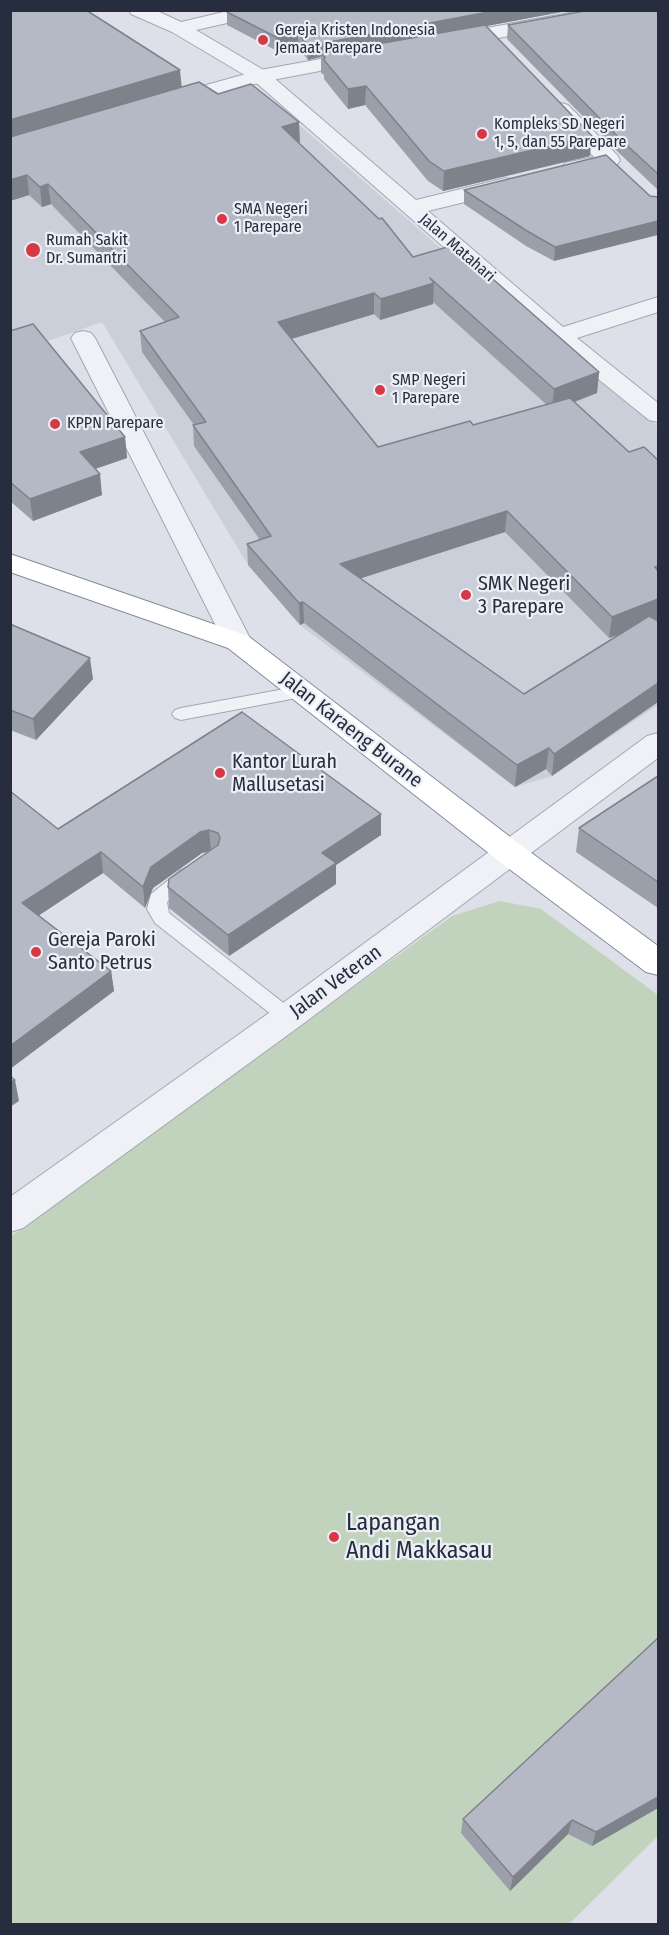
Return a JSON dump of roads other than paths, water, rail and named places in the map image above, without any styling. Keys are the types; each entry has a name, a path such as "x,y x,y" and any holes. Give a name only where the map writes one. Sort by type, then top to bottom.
{"highway":[{"name":"Jalan Karaeng Burane","path":"10,562 238,642 510,854 658,963"}],"street":[{"name":"Jalan Matahari","path":"138,10 179,28 260,76 559,336 658,415"},
{"path":"179,28 260,10"},
{"path":"431,44 621,10"},
{"path":"488,34 504,50"},
{"path":"148,107 260,76 385,53"},
{"path":"545,92 626,175"},
{"path":"556,172 609,160"},
{"path":"411,208 522,181"},
{"path":"559,336 658,304"},
{"path":"83,338 238,642"},
{"name":"Jalan Veteran","path":"10,1216 288,1017 658,743"}],"lane":[{"path":"181,714 302,692"},
{"path":"201,866 161,895 157,909 162,918 288,1017"}],"place":[{"name":"Gereja Kristen Indonesia Jemaat Parepare","path":"263,40"},
{"name":"Kompleks SD Negeri 1, 5, dan 55 Parepare","path":"482,134"},
{"name":"SMA Negeri 1 Parepare","path":"222,219"},
{"name":"Rumah Sakit Dr. Sumantri","path":"33,250"},
{"name":"SMP Negeri 1 Parepare","path":"380,390"},
{"name":"KPPN Parepare","path":"55,424"},
{"name":"SMK Negeri 3 Parepare","path":"466,595"},
{"name":"Kantor Lurah Mallusetasi","path":"220,773"},
{"name":"Gereja Paroki Santo Petrus","path":"36,952"},
{"name":"Lapangan Andi Makkasau","path":"334,1537"}]}
